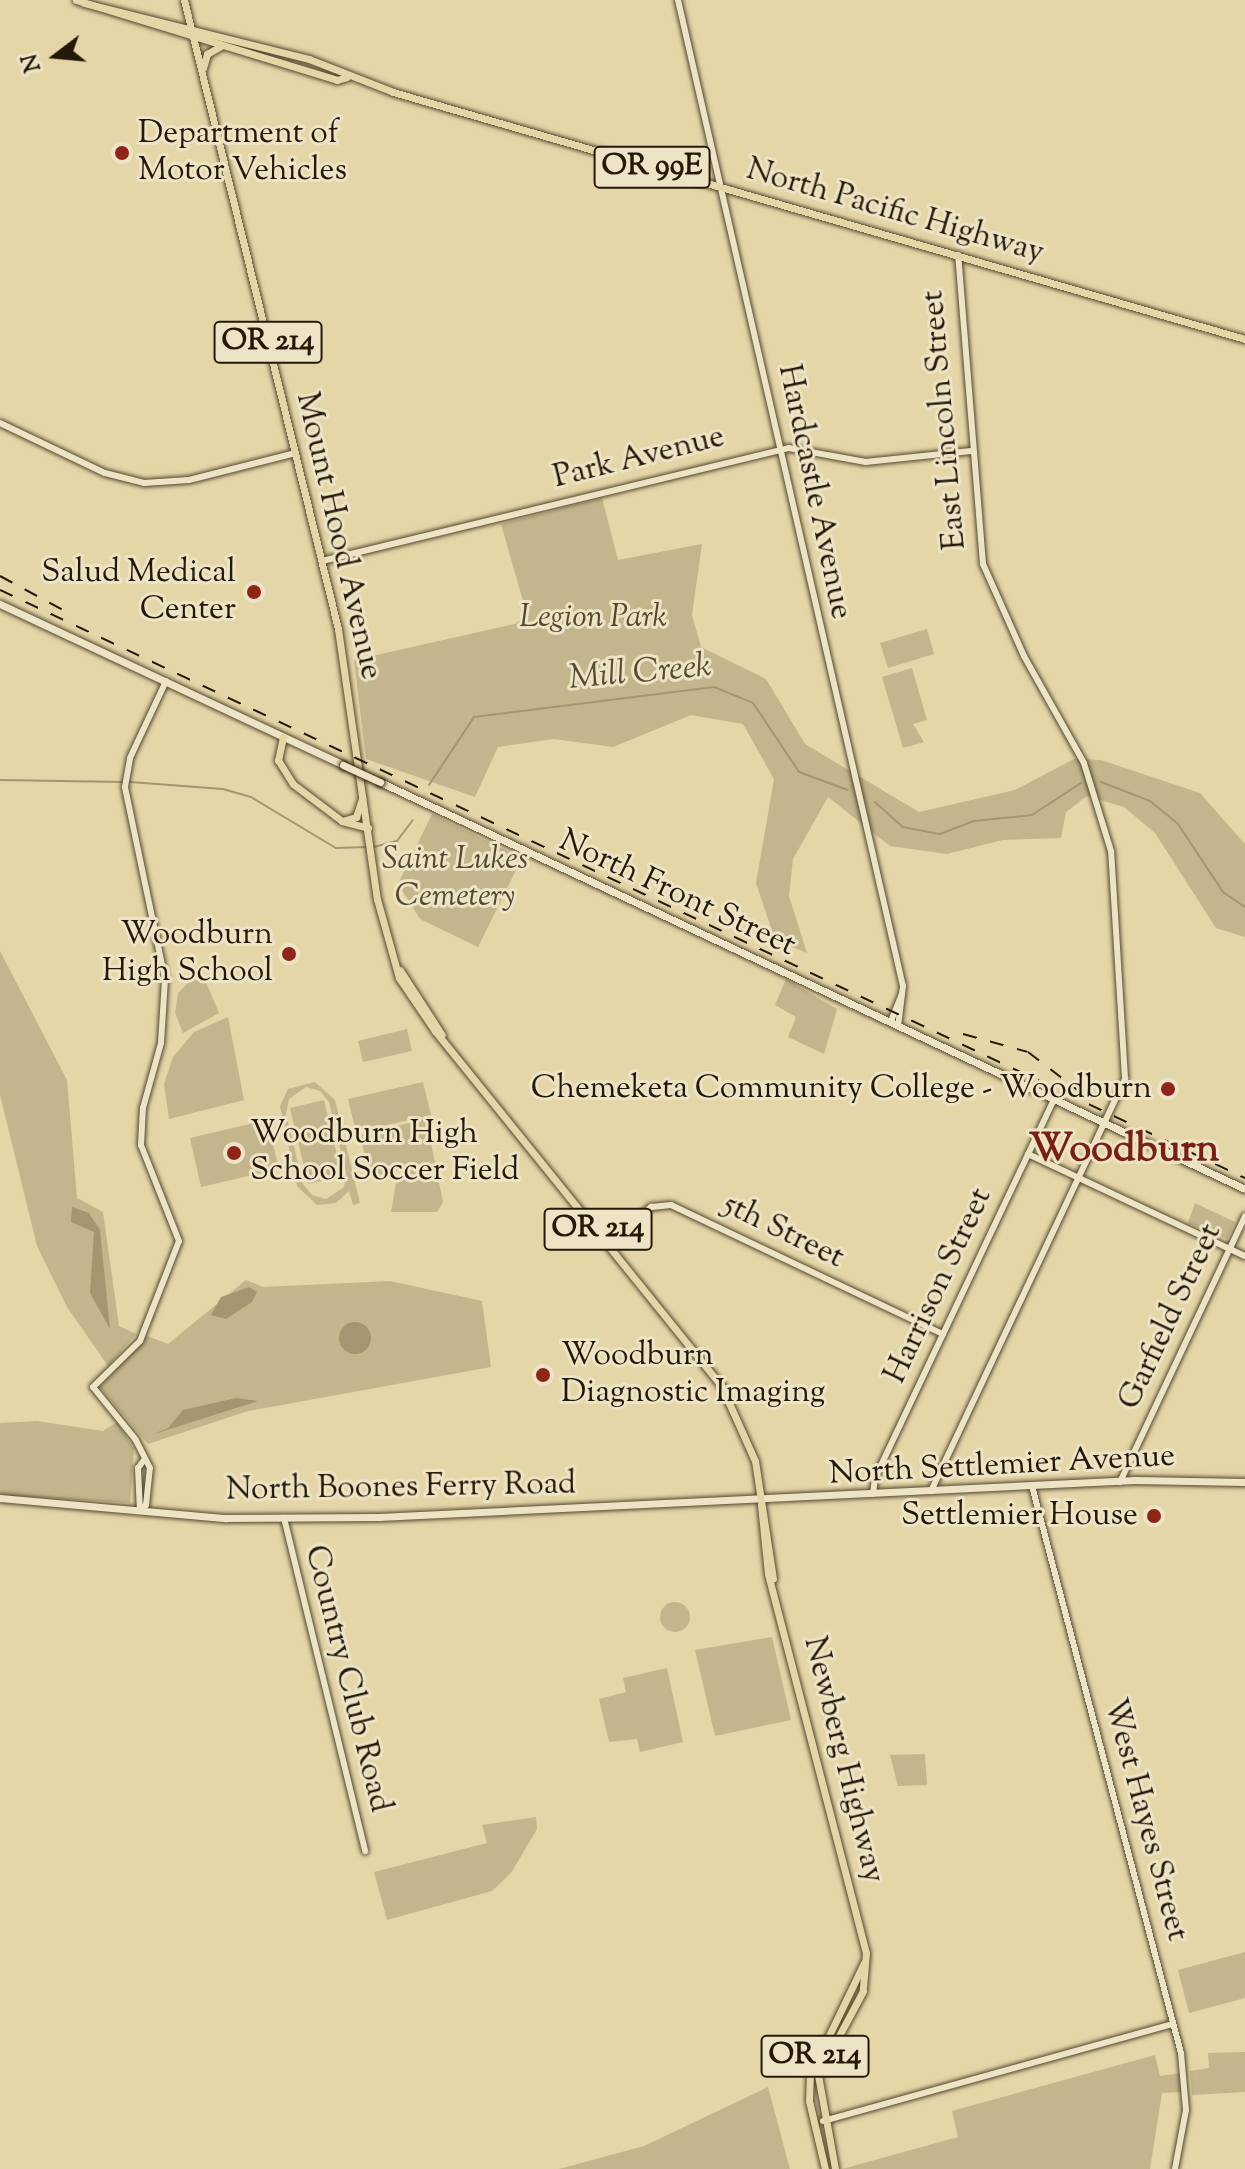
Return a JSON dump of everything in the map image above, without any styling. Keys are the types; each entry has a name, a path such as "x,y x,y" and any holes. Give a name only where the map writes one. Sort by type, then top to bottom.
{"main road":[{"name":"Mount Hood Avenue","path":"184,0 322,561 361,766"},
{"name":"North Pacific Highway","path":"80,1 194,39 337,80 347,77"},
{"name":"North Pacific Highway","path":"116,12 325,63 347,77 1245,339"},
{"path":"203,74 207,54 221,46"},
{"name":"North Front Street","path":"0,604 1245,1189"},
{"path":"283,737 278,757 287,777 342,821 368,828"},
{"name":"Newberg Highway","path":"361,766 379,910 399,970 442,1035 721,1385 752,1452 761,1502 764,1555 773,1579 866,1953 863,1991 820,2066 823,2121"},
{"path":"342,821 357,814 364,788"},
{"name":"North Settlemier Avenue","path":"761,1502 1120,1482 1245,1482"},
{"name":"North Boones Ferry Road","path":"0,1498 140,1511 284,1518 761,1502"},
{"name":"OR 214","path":"825,2169 809,2101 810,2075 817,2049 855,1990 866,1953"},
{"name":"Newberg Highway","path":"810,2075 835,2169"}],"street":[{"name":"Hardcastle Avenue","path":"678,0 902,994 895,1022"},
{"name":"East Lincoln Street","path":"931,1491 1125,1081 1113,857 1084,763 986,573 970,451 958,255"},
{"path":"0,423 105,473 146,483 179,482 296,453"},
{"name":"Park Avenue","path":"322,561 780,450 866,462 970,451"},
{"path":"140,1511 146,1505 150,1468 136,1440 93,1387 140,1341 179,1241 141,1145 165,992 125,787 125,777 166,681"},
{"name":"Harrison Street","path":"873,1494 875,1478 1054,1099"},
{"path":"1028,1154 1245,1256"},
{"name":"5th Street","path":"609,1242 651,1207 667,1204 943,1334"},
{"name":"Garfield Street","path":"1120,1482 1245,1216"},
{"path":"140,1511 137,1479 144,1460"},
{"name":"West Hayes Street","path":"1032,1486 1173,2024 1186,2102 1175,2169"},
{"name":"Country Club Road","path":"284,1518 365,1851"},
{"path":"823,2121 1173,2024"}],"green space":[{"name":"Legion Park","path":"602,498 618,560 702,544 692,615 701,647 766,679 805,744 919,812 1015,790 1074,759 1101,760 1200,793 1245,844 1245,937 1216,928 1155,833 1124,807 1087,796 1066,812 1061,838 1003,840 947,854 890,846 828,797 793,859 789,896 807,953 775,940 756,883 774,779 743,724 691,715 613,747 554,739 498,747 475,797 366,759 354,660 515,624 527,615 501,524"},
{"path":"927,629 934,654 888,668 880,643"},
{"path":"912,668 927,720 913,724 924,742 903,748 882,677"},
{"name":"Saint Lukes Cemetery","path":"432,814 522,858 478,947 420,919 398,884"},
{"path":"0,951 67,1080 77,1198 103,1212 119,1326 136,1334 108,1366 67,1307 37,1246 0,1095"},
{"path":"201,970 219,1013 183,1033 175,1013 178,993"},
{"path":"786,979 837,1009 824,1054 788,1037 796,1017 775,1005"},
{"path":"228,1017 244,1100 169,1119 164,1084 173,1057 194,1032"},
{"path":"407,1029 412,1051 363,1062 358,1041"},
{"path":"315,1082 335,1100 360,1203 353,1205 349,1191 336,1203 317,1205 297,1186 280,1106 288,1089","holes":["306,1087 320,1091 329,1102 346,1173 344,1187 326,1199 312,1195 303,1184 286,1114 289,1099"]},
{"path":"423,1082 431,1115 356,1132 348,1099"},
{"path":"324,1100 342,1176 308,1184 290,1108"},
{"path":"426,1119 443,1202 437,1212 391,1212 396,1183 408,1168 370,1177 360,1135"},
{"name":"Woodburn High School Soccer Field","path":"267,1120 279,1169 201,1187 190,1138"},
{"path":"1195,1203 1235,1222 1227,1239 1188,1223"},
{"path":"246,1280 263,1287 390,1281 482,1301 491,1367 248,1411 148,1444 100,1387 147,1336 168,1344"},
{"path":"37,1421 103,1431 117,1422 134,1449 130,1503 0,1495 0,1423"},
{"path":"675,1602 686,1606 690,1617 686,1628 675,1632 664,1628 660,1617 664,1606"},
{"path":"772,1637 791,1720 715,1736 695,1650"},
{"path":"667,1668 683,1742 640,1752 637,1739 609,1742 599,1699 626,1692 623,1678"},
{"path":"925,1754 927,1785 898,1786 890,1755"},
{"path":"536,1817 537,1829 511,1873 492,1891 387,1920 374,1872 487,1843 482,1825"},
{"path":"1245,1952 1245,1998 1189,2013 1178,1970"},
{"path":"1245,2052 1245,2092 1192,2095 1190,2071 1209,2068 1208,2053"},
{"path":"1155,2055 1160,2076 1181,2073 1182,2092 1162,2093 1150,2169 842,2169 958,2137 952,2111"},
{"path":"768,2087 790,2169 559,2169 644,2146"}],"shaded area":[{"path":"72,1207 89,1213 100,1230 110,1329 90,1293 94,1232 71,1222"},
{"path":"249,1287 257,1292 252,1302 226,1319 211,1315 221,1297"},
{"path":"355,1322 366,1327 371,1338 366,1349 355,1354 344,1349 339,1338 344,1327"},
{"path":"236,1398 258,1401 151,1435 168,1428 183,1410"}],"waterway":[{"name":"Mill Creek","path":"429,785 474,717 714,687 753,703 799,772 848,790"},
{"name":"Mill Creek","path":"0,780 124,782"},
{"name":"Mill Creek","path":"130,782 223,789 251,797 336,848 368,847"},
{"name":"Mill Creek","path":"1101,782 1150,801 1178,824 1223,892 1245,907"},
{"name":"Mill Creek","path":"875,802 903,827 940,834 974,821 1032,815 1081,783"},
{"name":"Mill Creek","path":"374,847 397,841 413,820"}],"railway":[{"path":"0,576 74,616"},
{"path":"0,590 1245,1178"},
{"path":"963,1034 1028,1052 1084,1095"}],"place":[{"name":"Department of Motor Vehicles","path":"122,153"},
{"name":"Salud Medical Center","path":"254,592"},
{"name":"Woodburn High School","path":"289,954"},
{"name":"Chemeketa Community College - Woodburn","path":"1168,1089"},
{"name":"Woodburn High School Soccer Field","path":"234,1153"},
{"name":"Woodburn Diagnostic Imaging","path":"543,1375"},
{"name":"Settlemier House","path":"1154,1516"}],"district":[{"name":"Woodburn","path":"1124,1151"}]}
